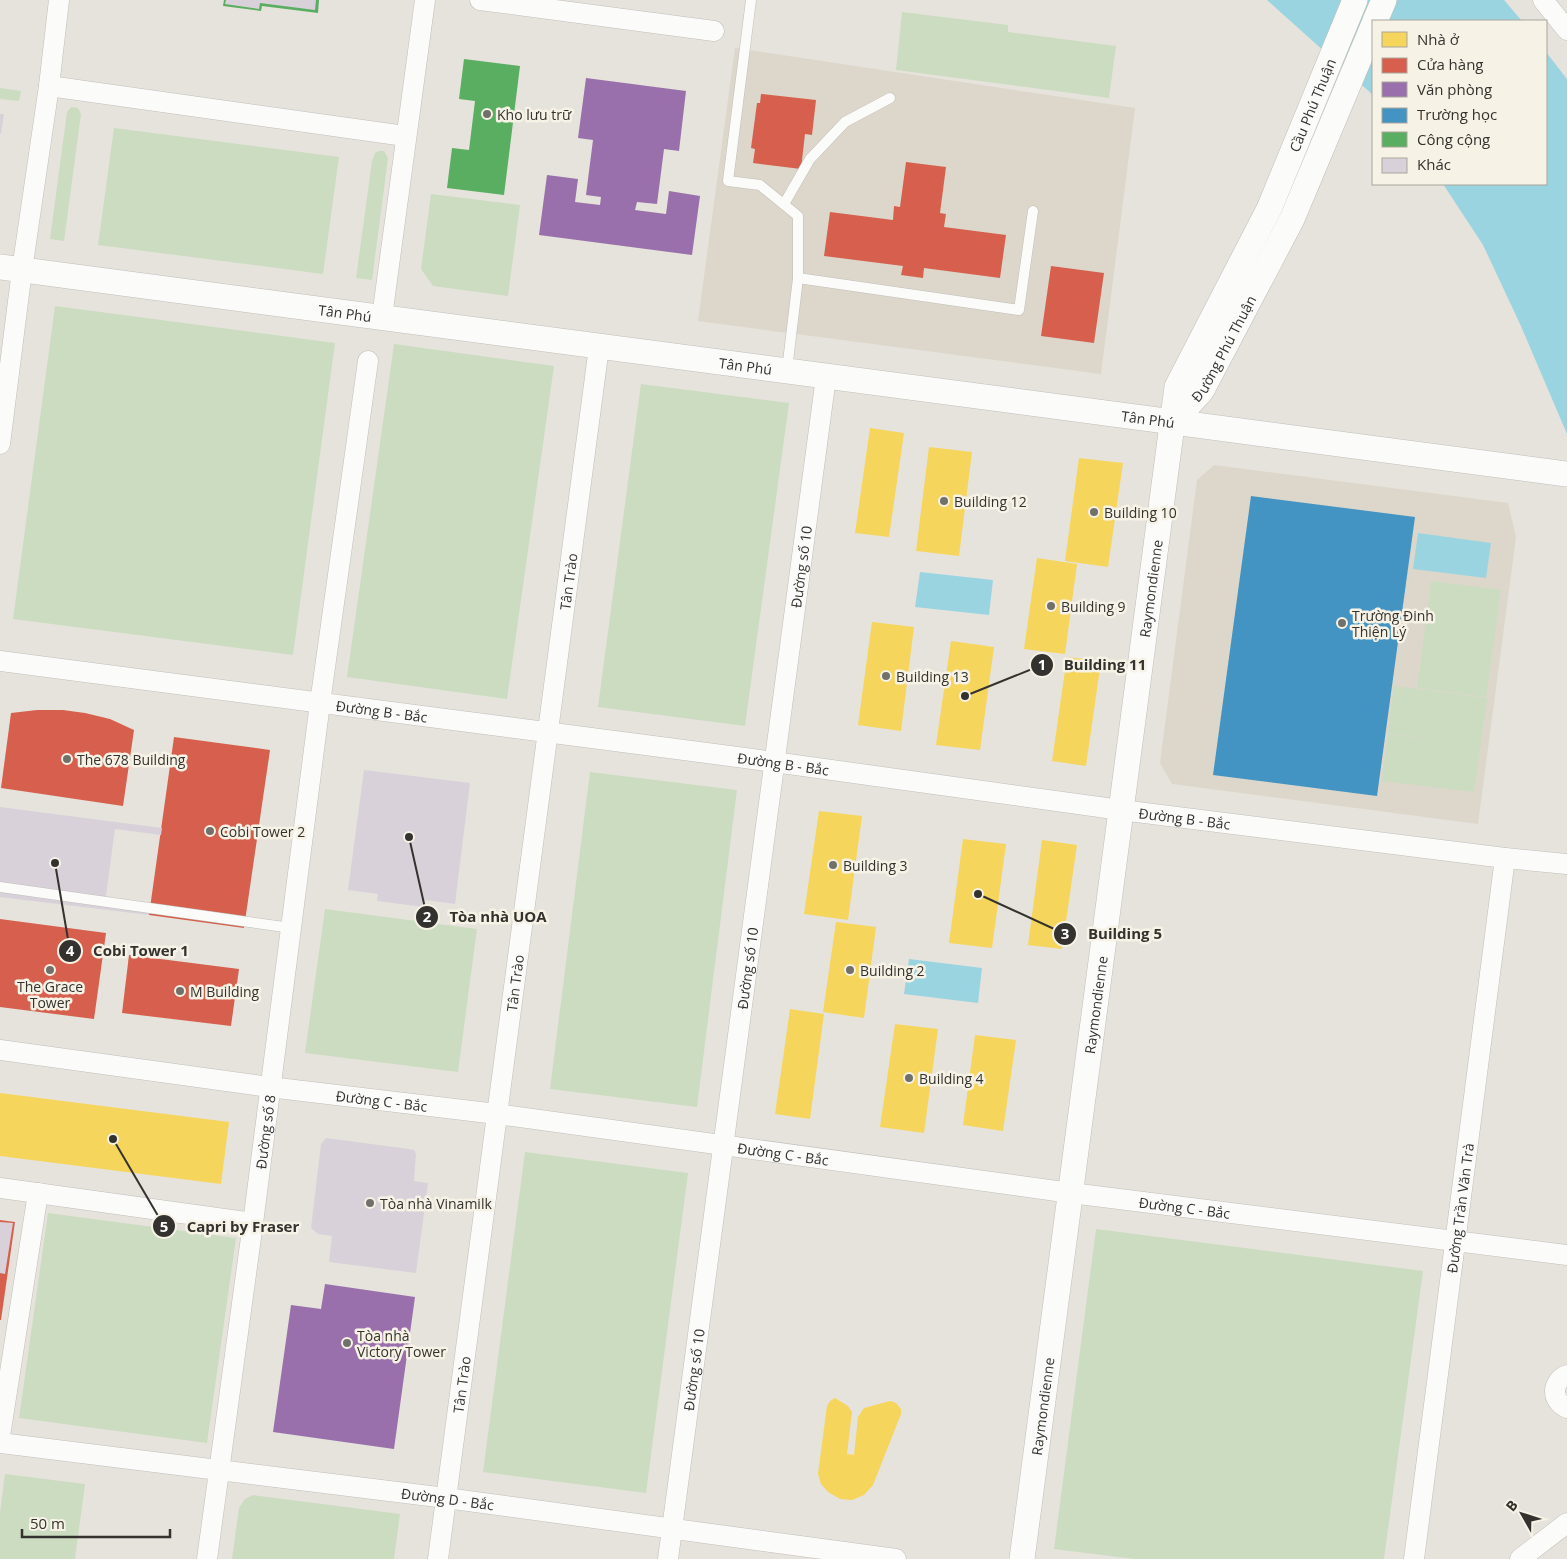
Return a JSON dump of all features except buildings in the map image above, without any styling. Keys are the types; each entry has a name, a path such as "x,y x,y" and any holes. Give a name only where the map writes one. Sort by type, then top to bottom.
{"street":[{"path":"0,444 11,268 50,86 59,0"},
{"path":"382,317 425,0"},
{"path":"480,0 714,31"},
{"name":"Cầu Phú Thuận","path":"1269,209 1355,0"},
{"path":"1375,20 1384,0"},
{"path":"1543,0 1567,30"},
{"name":"Cầu Phú Thuận","path":"1292,219 1372,28"},
{"path":"50,86 406,136"},
{"name":"Đường Phú Thuận","path":"1173,422 1177,386 1269,209"},
{"name":"Đường Phú Thuận","path":"1173,422 1202,390 1292,219"},
{"name":"Tân Phú","path":"11,268 1567,474"},
{"name":"Tân Trào","path":"438,1559 599,347"},
{"name":"Đường số 8","path":"207,1559 253,1223 320,703 368,361"},
{"name":"Đường số 10","path":"668,1559 826,376"},
{"name":"Raymondienne","path":"1022,1559 1173,422"},
{"name":"Đường B - Bắc","path":"0,661 774,762 1121,810 1567,864"},
{"name":"Đường Trần Văn Trà","path":"1414,1559 1505,858"},
{"name":"Đường C - Bắc","path":"0,1050 270,1087 497,1114 1071,1193 1567,1255"},
{"path":"0,1188 253,1223"},
{"path":"0,1436 38,1193"},
{"path":"1567,1375 1558,1381 1554,1391 1557,1401 1561,1406 1567,1408"},
{"name":"Đường D - Bắc","path":"0,1443 446,1498 896,1559"},
{"path":"1520,1559 1567,1523"}],"lane":[{"path":"751,0 728,181 760,185 798,216 798,278 786,371"},
{"path":"784,204 810,159 845,122 890,98"},
{"path":"798,278 1019,310 1033,210"},
{"path":"0,887 291,928"}],"shaded area":[{"path":"735,48 1135,108 1101,374 698,321"},
{"name":"Trường Đinh Thiện Lý","path":"1214,465 1508,503 1516,537 1478,824 1172,784 1160,763 1197,480"}],"green space":[{"path":"902,12 1008,25 1008,32 1116,46 1109,98 896,70"},
{"path":"0,88 21,91 19,101 0,99"},
{"path":"71,107 78,108 81,114 64,241 50,239 67,112"},
{"path":"114,128 339,157 323,274 98,245"},
{"path":"384,151 388,158 372,280 356,278 372,161 375,153"},
{"path":"431,194 520,205 508,296 433,286 421,269"},
{"path":"55,306 335,343 293,655 13,619"},
{"path":"394,344 554,366 507,699 347,677"},
{"path":"641,384 789,403 745,726 598,707"},
{"path":"1431,581 1501,590 1486,697 1417,688"},
{"path":"1394,686 1487,698 1474,792 1382,781 1388,734 1437,740 1388,733"},
{"path":"590,772 737,790 697,1107 550,1089"},
{"path":"325,909 477,929 458,1072 305,1053"},
{"path":"525,1152 688,1173 646,1493 483,1472"},
{"path":"48,1213 236,1238 207,1443 19,1418"},
{"path":"1096,1229 1423,1271 1384,1559 1135,1559 1054,1549"},
{"path":"5,1474 85,1484 75,1559 0,1559 0,1512"},
{"path":"253,1495 400,1514 394,1559 232,1559 239,1508 245,1499"}],"water":[{"path":"1267,0 1504,0 1521,20 1372,20 1372,94"},
{"path":"1547,53 1567,79 1567,434 1520,324 1483,245 1444,185 1547,185"},
{"path":"1418,533 1491,543 1486,578 1413,569"},
{"path":"920,572 993,580 989,615 915,607"},
{"path":"909,959 982,968 978,1003 904,994"}],"place":[{"name":"Kho lưu trữ","path":"487,114"},
{"name":"Building 12","path":"944,501"},
{"name":"Building 10","path":"1094,512"},
{"name":"Building 9","path":"1051,606"},
{"name":"Trường Đinh Thiện Lý","path":"1342,623"},
{"name":"Building 13","path":"886,676"},
{"name":"Building 11","path":"965,696"},
{"name":"The 678 Building","path":"67,759"},
{"name":"Cobi Tower 2","path":"210,831"},
{"name":"Tòa nhà UOA","path":"409,837"},
{"name":"Cobi Tower 1","path":"55,863"},
{"name":"Building 3","path":"833,865"},
{"name":"Building 5","path":"978,894"},
{"name":"The Grace Tower","path":"50,970"},
{"name":"Building 2","path":"850,970"},
{"name":"M Building","path":"180,991"},
{"name":"Building 4","path":"909,1078"},
{"name":"Capri by Fraser","path":"113,1139"},
{"name":"Tòa nhà Vinamilk","path":"370,1203"},
{"name":"Tòa nhà Victory Tower","path":"347,1343"}]}
